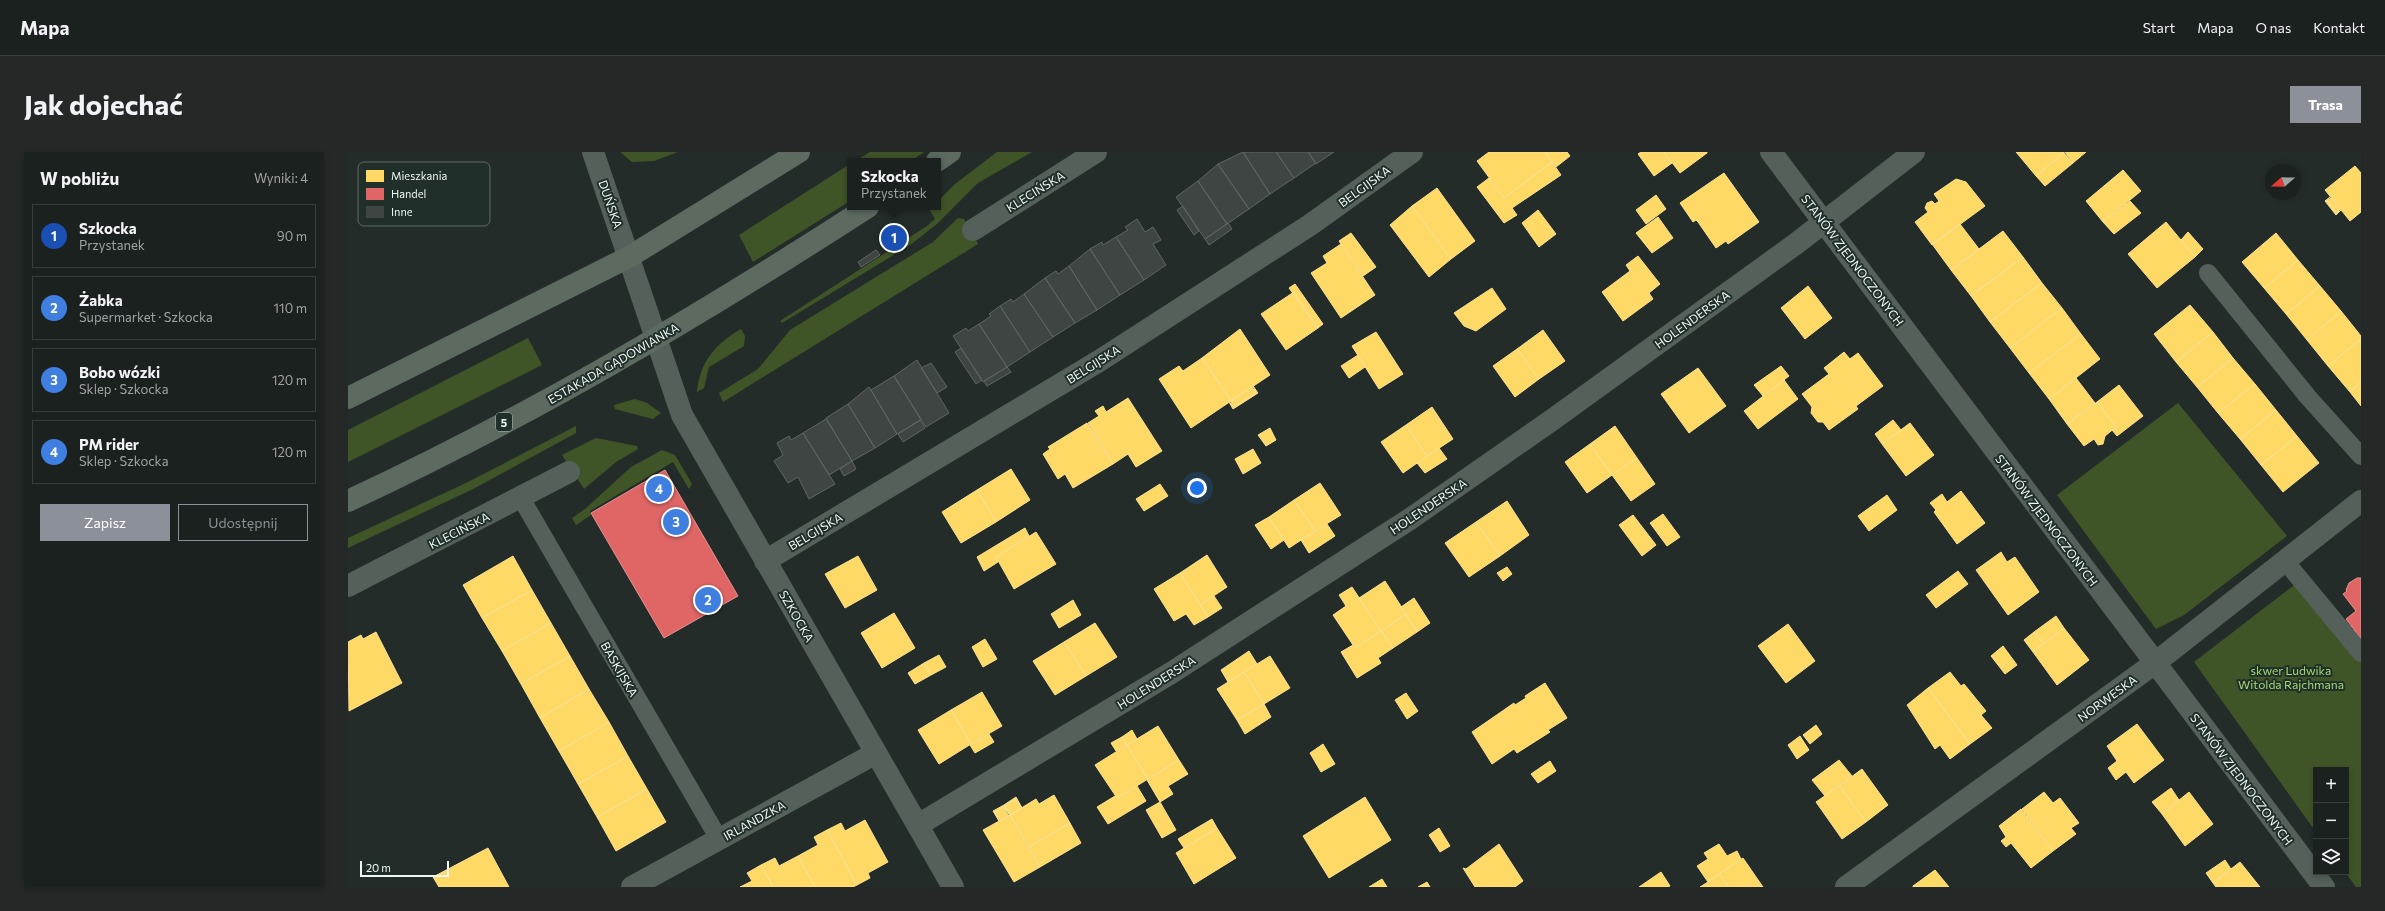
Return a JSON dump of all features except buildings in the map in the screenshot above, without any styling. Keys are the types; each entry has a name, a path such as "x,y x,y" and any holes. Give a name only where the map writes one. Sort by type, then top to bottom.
{"main road":[{"path":"348,398 629,257 799,152"},
{"path":"941,158 950,152"},
{"name":"ESTAKADA GĄDOWIANKA","path":"348,501 552,398 744,287 863,210"}],"street":[{"name":"DUŃSKA","path":"594,152 657,338"},
{"name":"KLECIŃSKA","path":"973,230 1096,152"},
{"name":"BELGIJSKA","path":"765,561 1099,361 1310,224 1412,152"},
{"name":"STANÓW ZJEDNOCZONYCH","path":"1771,152 2324,887"},
{"name":"HOLENDERSKA","path":"918,825 1171,673 1396,528 1552,420 1825,222 1914,152"},
{"name":"SZKOCKA","path":"657,338 682,415 953,887"},
{"name":"KLECIŃSKA","path":"348,586 569,472"},
{"name":"NORWESKA","path":"1846,887 2155,663 2361,501"},
{"name":"IRLANDZKA","path":"632,887 876,753"}],"lane":[{"path":"2208,273 2308,397 2361,456"},
{"name":"BASKIJSKA","path":"521,498 719,839"},
{"path":"2285,561 2361,653"}],"green space":[{"path":"620,152 678,152 654,161 632,162"},
{"path":"870,152 924,152 915,158 860,158"},
{"path":"997,152 1032,152 978,183 937,224 910,245 782,323 780,321 927,226 935,219 930,210 941,210 941,198 955,184"},
{"path":"847,166 847,203 753,262 739,235"},
{"path":"958,218 964,219 978,244 723,402 719,393 758,369 790,330 933,242"},
{"path":"741,329 745,336 744,346 709,367 704,388 697,392 701,372 710,355 724,341"},
{"path":"528,338 542,365 348,462 348,430"},
{"path":"635,399 647,403 661,413 653,419 615,409 614,405"},
{"path":"2178,403 2287,536 2184,615 2156,629 2057,495"},
{"path":"576,426 576,433 473,489 348,548 348,538 468,482"},
{"path":"596,438 637,446 638,449 616,462 584,489 562,455"},
{"path":"662,450 675,455 692,484 689,489 673,462 590,511 591,515 576,525 572,518 585,509 631,467"},
{"name":"skwer Ludwika Witolda Rajchmana","path":"2306,576 2361,645 2361,887 2356,887 2347,875 2349,875 2349,767 2313,767 2313,828 2194,662"}],"place":[{"name":"Szkocka","path":"894,238"},
{"name":"PM rider","path":"659,489"},
{"name":"Bobo wózki","path":"676,522"},
{"name":"Żabka","path":"708,600"}]}
